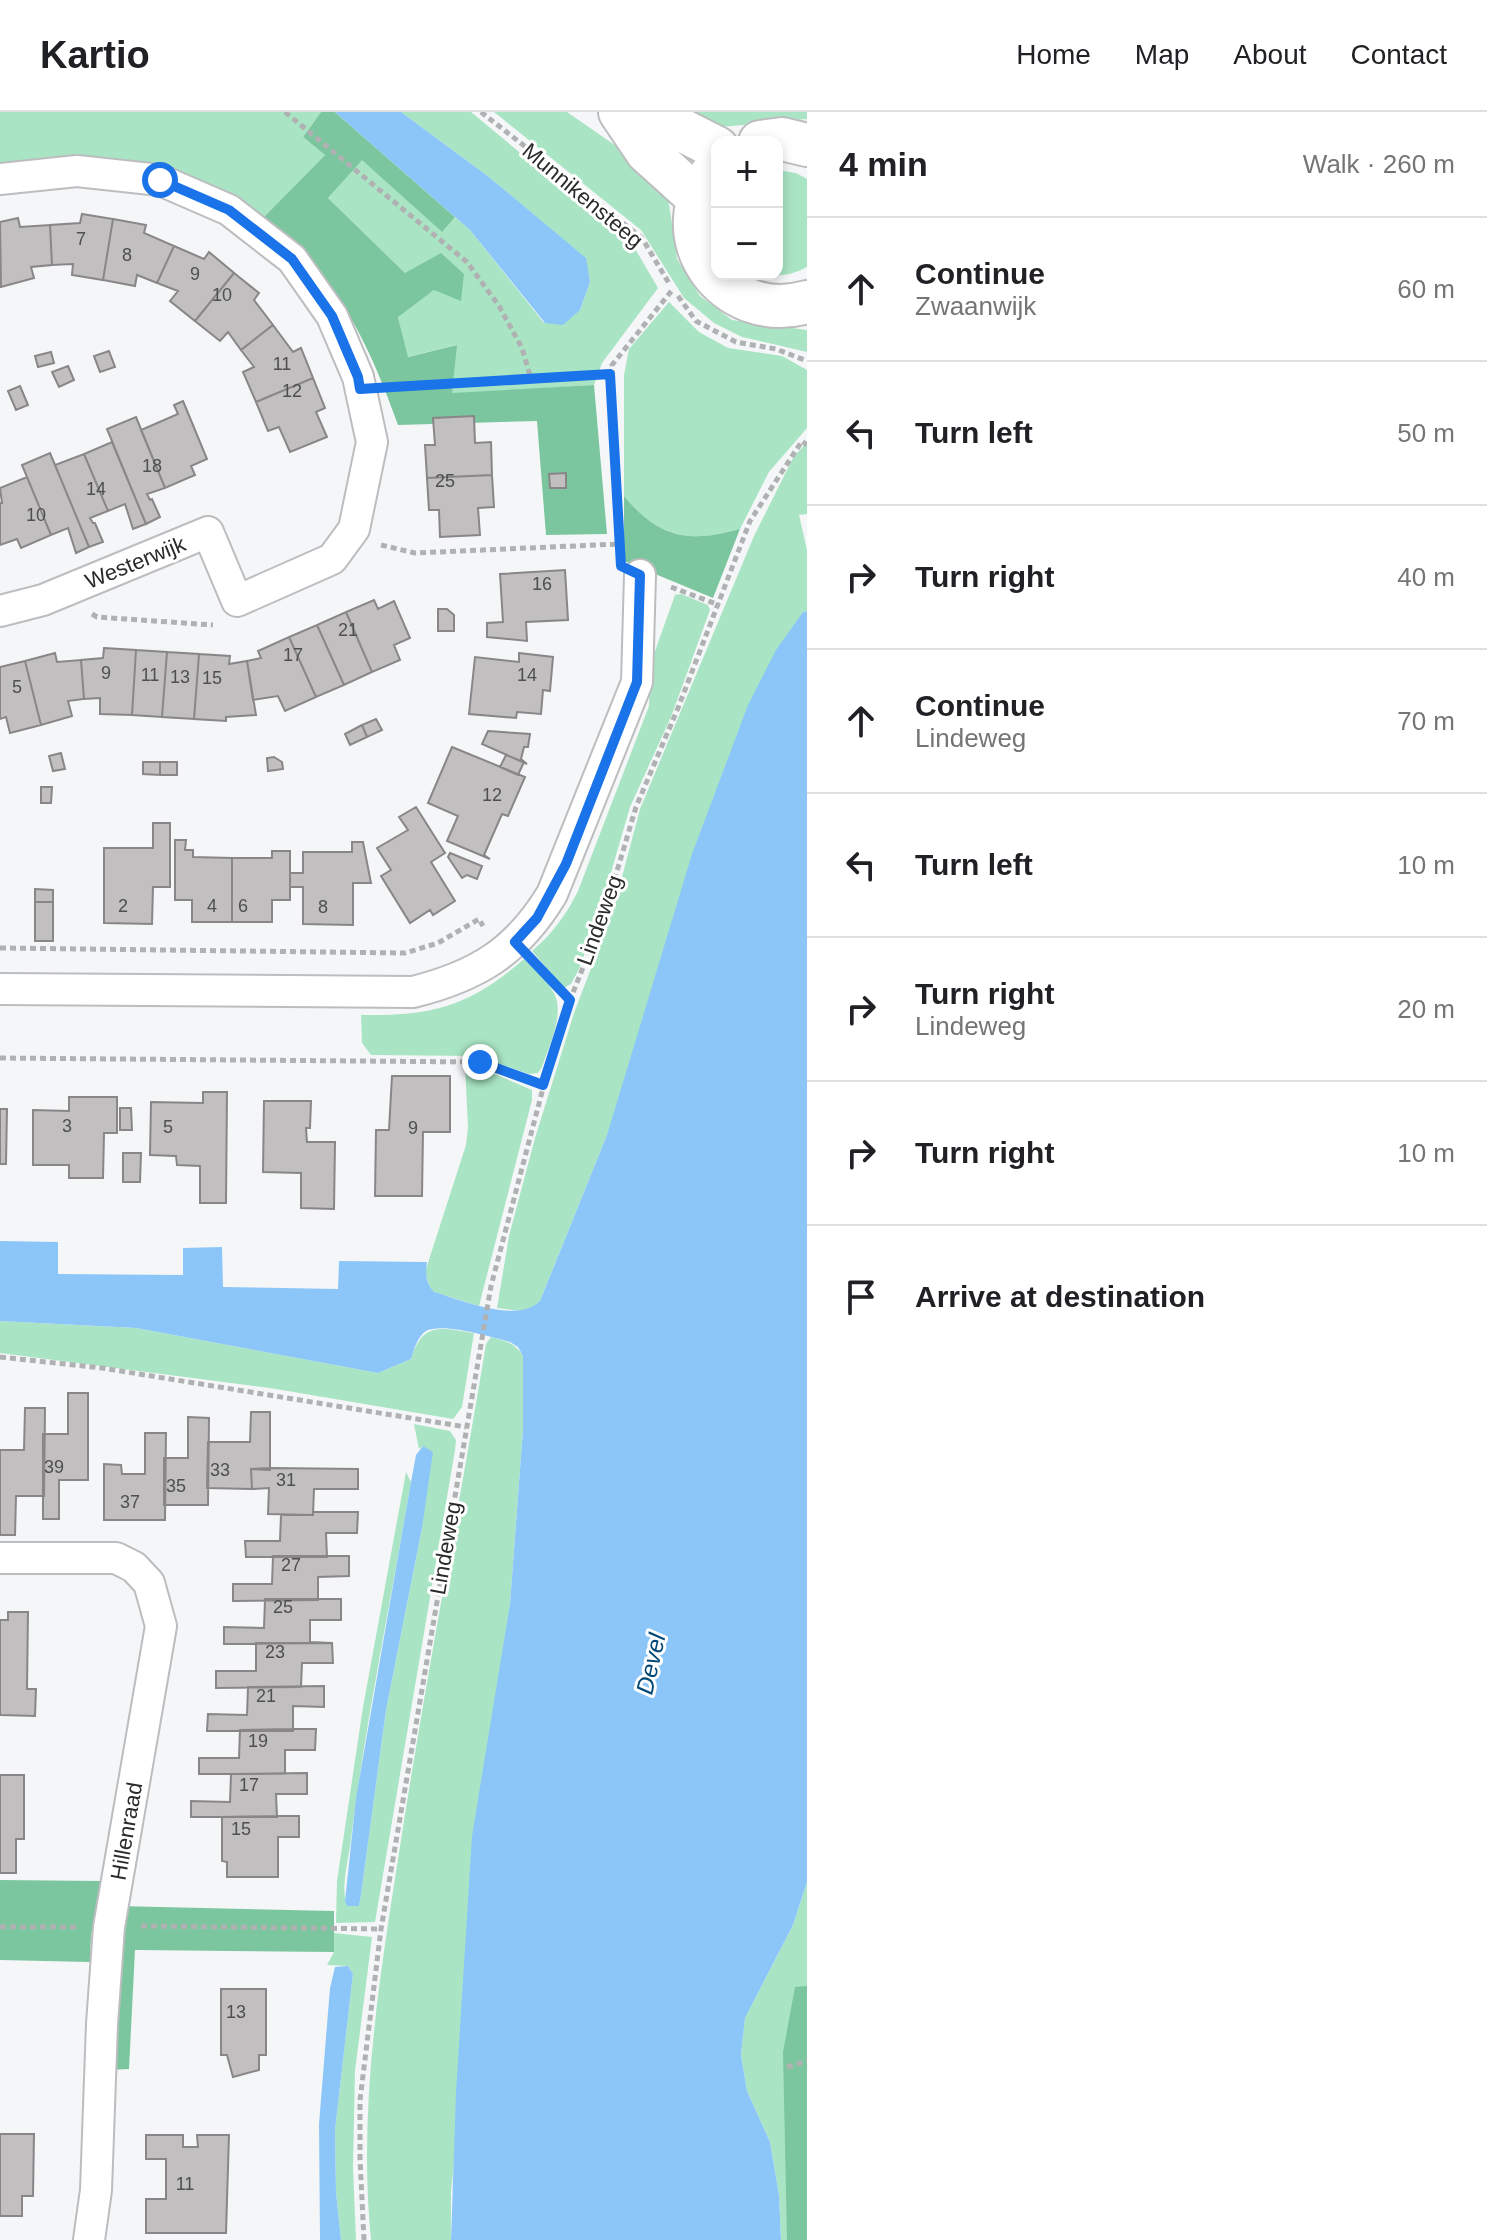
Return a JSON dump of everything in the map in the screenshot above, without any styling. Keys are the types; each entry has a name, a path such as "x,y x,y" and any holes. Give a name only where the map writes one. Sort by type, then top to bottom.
{"main road":[{"path":"620,112 647,152 708,183 696,213 698,242 708,268 717,280 753,303 781,307 807,302"},
{"path":"627,112 662,120 711,145"},
{"path":"783,139 807,145"}],"street":[{"path":"0,179 77,171 160,180 229,210 292,259 332,316 358,377 360,389"},
{"name":"Westerwijk","path":"0,611 43,600 208,532 237,601 332,559 354,529 372,442 360,389"},
{"path":"0,989 413,992 450,983 508,948 537,918 566,864 637,682 640,575"},
{"name":"Hillenraad","path":"0,1558 116,1558 134,1567 149,1583 161,1626 109,1927 96,2190 89,2240"}],"path":[{"path":"285,112 467,262 499,306 522,348 531,379"},
{"name":"Munnikensteeg","path":"481,112 642,238 673,289 621,350 610,374"},
{"path":"360,389 610,374 621,566 719,605"},
{"name":"Lindeweg","path":"364,2240 360,2100 381,1929 491,1286 543,1085 570,1000 604,915 636,807 750,521 805,441"},
{"path":"0,948 405,953 438,943 479,919 570,1000"},
{"path":"0,1058 480,1062 543,1085"},
{"path":"0,1357 117,1370 466,1427"},
{"path":"0,1927 185,1925 381,1929"},
{"path":"787,2067 807,2061"}],"green space":[{"path":"0,112 321,112 303,137 325,155 263,218 250,208 0,166"},
{"path":"321,112 335,112 455,217 442,232 362,160 328,198 405,273 441,253 464,274 461,301 434,290 398,317 408,357 457,345 452,393 594,385 607,534 546,535 537,421 398,425 374,364 343,305 311,264 263,218 325,155 303,137"},
{"path":"401,112 471,112 634,247 658,288 602,363 594,385 451,394 456,345 407,357 398,316 434,290 405,273 328,198 362,159 441,231 455,217 470,230 544,323 580,310 590,282 585,258 489,177"},
{"path":"494,112 567,112 632,157 668,197 677,259 700,296 732,320 807,330 807,352 742,337 714,323 684,298 641,230"},
{"path":"675,112 807,112 807,119 721,127"},
{"path":"783,171 807,179 807,267 783,274"},
{"path":"669,302 699,332 728,348 782,356 807,370 807,428 769,472 740,529 705,536 676,534 650,521 624,496 624,375 629,349"},
{"path":"807,442 807,514 799,515 807,550 807,611 803,612 607,1135 540,1301 525,1309 497,1308 509,1236 535,1138 574,1013 613,911 640,809 754,536 793,458"},
{"path":"624,496 650,521 676,534 705,536 740,529 713,598 624,561"},
{"path":"681,594 708,605 710,610 671,717 630,807 597,921 579,969 571,984 564,988 532,951 558,923 578,891 649,706 650,665 675,595"},
{"path":"524,959 548,984 557,1001 555,1030 538,1073 529,1074 476,1056 371,1055 362,1043 361,1015 409,1013 449,1005 486,988"},
{"path":"465,1066 481,1068 532,1090 479,1306 434,1292 425,1272 466,1145"},
{"path":"0,1321 136,1328 378,1373 411,1359 421,1338 434,1330 474,1333 462,1407 453,1419 270,1388 0,1353"},
{"path":"491,1337 510,1343 523,1356 523,1429 510,1604 451,2193 451,2240 371,2240 367,2143 378,1997 420,1726 486,1344"},
{"path":"414,1424 450,1431 456,1440 455,1450 375,1922 336,1923 337,1881 363,1707 406,1472 411,1482 357,1794 345,1882 347,1906 359,1906 386,1710 422,1528 423,1446 419,1449"},
{"path":"0,1880 102,1881 91,1936 90,1962 0,1960"},
{"path":"807,1882 807,2240 781,2240 779,2195 770,2142 747,2091 741,2055 745,2018 793,1925"},
{"path":"118,1906 334,1911 334,1952 135,1950 129,2069 108,2070"},
{"path":"334,1933 372,1937 355,2071 353,2167 356,2240 341,2240 336,2192 335,2130 353,1974 348,1966 327,1965 334,1952"},
{"path":"807,1986 807,2240 787,2240 783,2052 795,1987"}],"water":[{"path":"335,112 401,112 489,177 586,258 590,282 580,310 563,325 545,323 470,230"},
{"name":"Devel","path":"807,611 807,1882 793,1925 745,2018 741,2055 747,2091 770,2142 779,2195 781,2240 451,2240 456,2092 472,1836 510,1604 523,1429 523,1356 518,1347 510,1342 467,1331 433,1329 420,1337 411,1359 378,1373 136,1328 0,1321 0,1241 58,1242 58,1274 183,1275 183,1248 222,1247 223,1287 338,1289 339,1261 427,1262 427,1278 434,1292 504,1310 530,1308 540,1301 607,1135 692,854 748,705 776,650 803,612"},
{"path":"423,1446 433,1452 422,1528 386,1710 359,1906 347,1906 345,1901 356,1798 416,1455"},
{"path":"348,1966 353,1974 335,2130 341,2240 320,2240 319,2124 330,1988 335,1967"}],"building":[{"path":"82,214 113,219 103,280 72,275 73,264 52,265 50,225 80,223"},
{"path":"18,218 20,227 50,225 52,265 31,267 34,278 1,287 0,222"},
{"path":"113,219 146,225 144,233 174,246 157,283 137,275 135,286 103,280"},
{"path":"174,246 204,259 209,252 234,273 195,321 170,301 178,291 157,283"},
{"path":"234,273 259,293 254,300 273,325 241,350 228,332 220,341 195,321"},
{"path":"273,325 293,352 301,348 313,378 256,402 243,372 254,367 241,350"},
{"path":"109,351 115,367 100,372 94,356"},
{"path":"51,352 54,363 38,367 35,356"},
{"path":"68,366 74,380 59,387 52,372"},
{"path":"313,378 325,408 316,412 327,437 290,452 279,427 268,431 256,402"},
{"path":"20,386 28,405 16,410 8,391"},
{"path":"183,401 207,459 191,466 195,475 165,488 141,430 178,414 174,405"},
{"path":"474,416 475,443 491,442 492,475 427,478 425,445 435,445 433,418"},
{"path":"136,417 165,488 147,494 160,517 146,524 107,429"},
{"path":"112,442 146,524 133,529 125,504 108,511 84,454"},
{"path":"50,453 89,547 76,553 68,528 51,535 22,465"},
{"path":"84,454 108,511 90,518 103,542 89,547 55,465"},
{"path":"566,473 566,488 550,488 549,474"},
{"path":"492,475 494,507 478,508 480,535 440,537 439,510 429,510 427,478"},
{"path":"27,477 51,535 21,548 17,539 0,545 0,488"},
{"path":"565,570 568,620 526,622 527,641 487,637 487,623 503,622 500,574"},
{"path":"374,600 378,609 394,601 410,638 394,645 400,660 372,672 346,612"},
{"path":"438,609 447,609 454,615 454,631 438,631"},
{"path":"346,612 372,672 344,685 317,625"},
{"path":"317,625 344,685 316,697 289,637"},
{"path":"289,637 316,697 285,711 278,696 253,700 247,661 261,658 258,651"},
{"path":"104,648 136,650 132,715 100,714 100,698 84,699 81,660 103,658"},
{"path":"136,650 167,652 162,717 132,715"},
{"path":"167,652 199,654 194,719 162,717"},
{"path":"55,653 57,662 81,660 84,699 68,701 72,716 41,725 25,661"},
{"path":"519,653 553,657 550,691 543,690 541,714 517,712 516,718 469,714 475,657 519,662"},
{"path":"199,654 230,656 229,664 247,661 256,715 226,717 226,721 194,719"},
{"path":"25,661 41,725 10,733 6,717 0,719 0,667"},
{"path":"376,719 382,730 367,737 362,725"},
{"path":"362,725 367,737 350,745 345,734"},
{"path":"488,731 530,734 528,747 524,747 521,759 527,764 482,744"},
{"path":"452,747 525,777 508,816 502,814 484,855 490,859 447,841 458,816 428,803"},
{"path":"61,753 65,769 53,771 49,756"},
{"path":"506,755 524,762 518,775 500,767"},
{"path":"274,757 282,762 283,769 268,771 267,758"},
{"path":"143,762 160,762 160,775 143,774"},
{"path":"160,762 177,762 177,775 160,775"},
{"path":"41,787 52,787 51,803 41,803"},
{"path":"416,807 445,853 431,862 455,901 433,915 430,910 410,923 381,876 391,870 377,848 408,830 399,817"},
{"path":"153,823 170,823 170,887 153,887 152,924 104,923 104,848 153,848"},
{"path":"175,840 186,840 185,850 193,850 193,857 232,858 232,922 192,922 192,900 175,900"},
{"path":"352,842 363,842 371,883 353,883 353,925 303,924 303,887 290,887 290,873 303,873 303,852 352,852"},
{"path":"272,851 290,851 290,900 272,900 272,922 232,922 232,858 272,858"},
{"path":"450,853 482,866 477,879 467,875 462,878 448,857"},
{"path":"35,889 53,890 53,902 35,902"},
{"path":"35,902 53,902 53,941 35,941"},
{"path":"392,1076 450,1076 450,1132 423,1132 422,1196 375,1196 376,1130 389,1130"},
{"path":"203,1092 227,1092 226,1203 200,1203 200,1166 177,1165 176,1156 150,1155 151,1102 203,1103"},
{"path":"69,1097 117,1097 117,1133 104,1133 103,1178 69,1178 69,1165 33,1165 33,1110 69,1111"},
{"path":"264,1101 311,1101 307,1142 335,1142 334,1209 301,1208 301,1173 263,1172"},
{"path":"120,1108 131,1108 132,1130 120,1130"},
{"path":"0,1109 7,1109 6,1164 0,1164"},
{"path":"123,1153 141,1153 140,1182 123,1182"},
{"path":"68,1393 88,1393 88,1480 59,1480 59,1519 43,1519 43,1434 68,1434"},
{"path":"25,1408 45,1408 44,1496 16,1496 15,1535 0,1535 0,1450 24,1450"},
{"path":"251,1412 270,1412 270,1470 251,1469 252,1489 207,1488 208,1442 250,1442"},
{"path":"188,1417 209,1418 208,1505 164,1505 164,1458 188,1458"},
{"path":"145,1433 166,1433 165,1520 104,1520 104,1464 121,1465 122,1474 145,1474"},
{"path":"251,1469 358,1469 358,1489 314,1489 313,1515 268,1514 269,1488 252,1489"},
{"path":"313,1512 358,1512 357,1533 326,1533 327,1557 246,1557 245,1541 280,1541 281,1515 313,1515"},
{"path":"273,1556 349,1556 349,1576 318,1577 318,1600 233,1601 233,1584 272,1584"},
{"path":"265,1599 341,1599 341,1620 310,1620 310,1642 332,1643 224,1644 224,1627 264,1628"},
{"path":"8,1612 28,1612 27,1689 36,1689 35,1716 0,1715 0,1620 8,1620"},
{"path":"256,1643 332,1643 333,1663 302,1663 301,1687 216,1688 216,1671 256,1671"},
{"path":"324,1686 324,1707 293,1706 293,1731 207,1731 208,1714 247,1715 248,1687"},
{"path":"316,1729 315,1750 285,1750 285,1774 199,1774 199,1758 239,1758 240,1730"},
{"path":"307,1773 307,1794 276,1794 277,1817 191,1817 191,1801 230,1802 231,1774"},
{"path":"0,1775 24,1775 24,1839 16,1839 16,1873 0,1873"},
{"path":"299,1816 299,1837 278,1837 278,1877 227,1877 227,1862 222,1861 222,1817"},
{"path":"221,1989 266,1989 266,2055 259,2055 259,2070 233,2077 227,2055 221,2055"},
{"path":"0,2134 34,2134 33,2196 22,2196 22,2216 0,2216"},
{"path":"146,2135 183,2135 183,2147 198,2147 197,2135 229,2135 226,2233 146,2233 146,2199 166,2199 166,2159 146,2159"}],"route":[{"path":"160,180 229,210 292,259 332,316 358,377 360,389 610,374 621,566 640,575 637,682 552,894 537,918 515,942 570,1000 543,1085 480,1062"}]}
